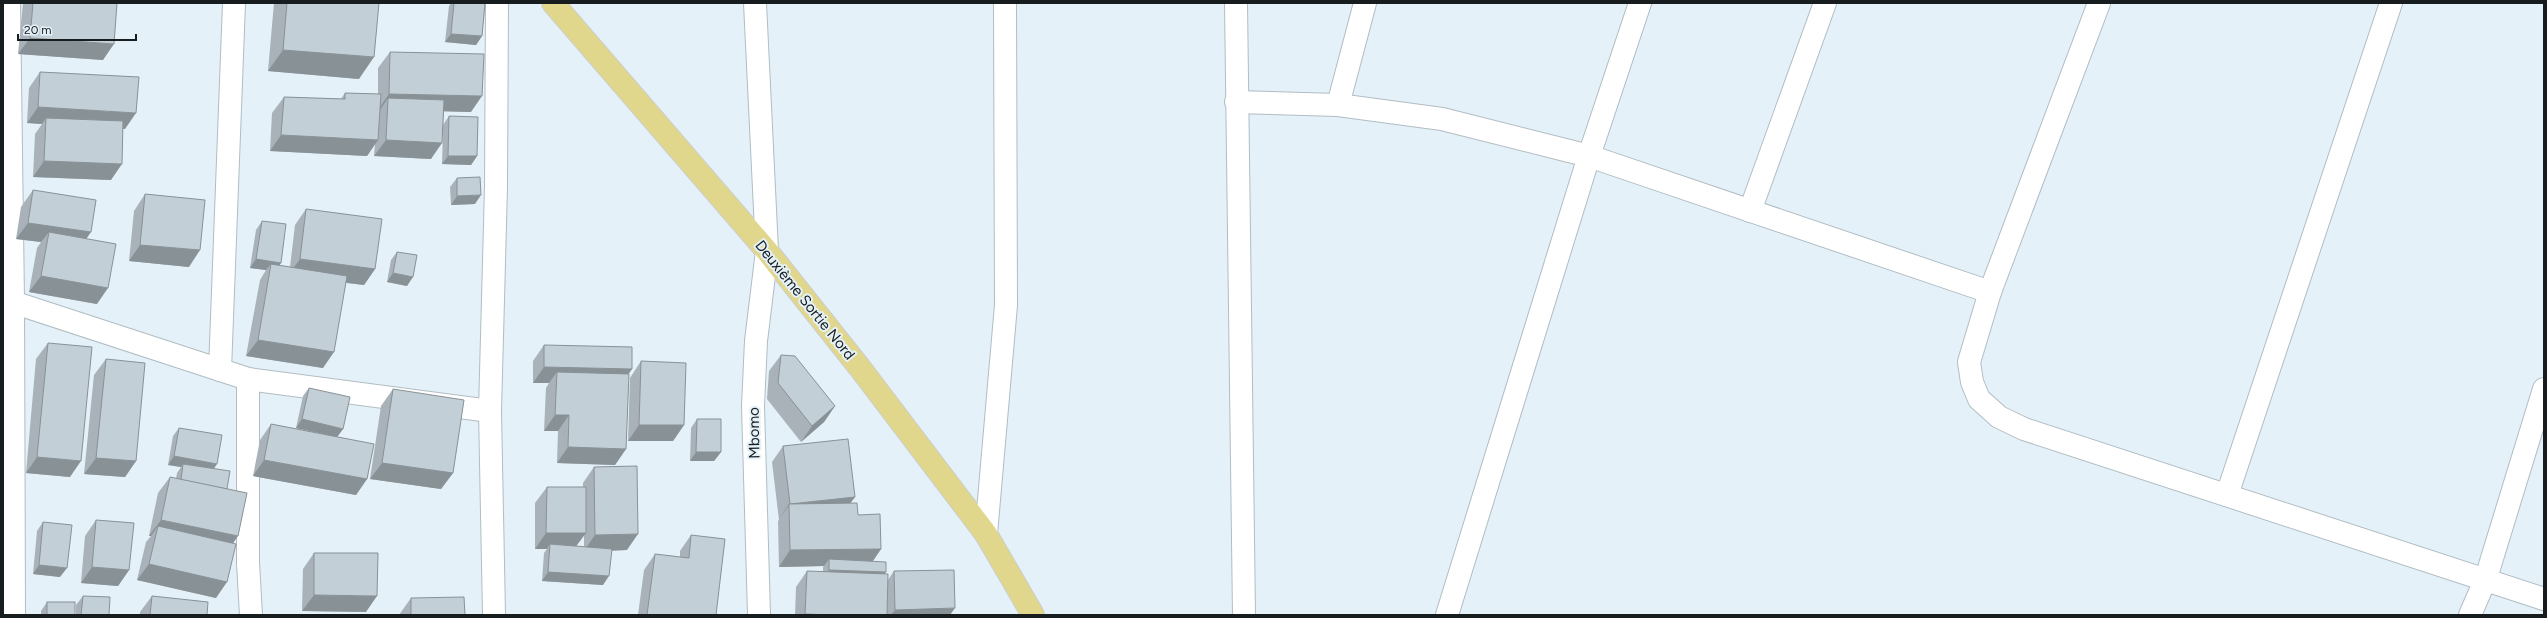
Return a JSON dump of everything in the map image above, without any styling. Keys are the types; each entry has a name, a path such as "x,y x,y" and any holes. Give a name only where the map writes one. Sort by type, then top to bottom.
{"main road":[{"name":"Deuxième Sortie Nord","path":"553,3 767,251 986,534 1033,615"}],"street":[{"path":"9,3 8,300 14,615"},
{"path":"220,370 234,3"},
{"path":"494,615 490,411 496,187 497,3"},
{"name":"Mbomo","path":"755,3 767,251 756,341 753,406 759,615"},
{"path":"986,534 1006,305 1005,3"},
{"path":"1236,3 1236,102 1244,615"},
{"path":"1338,105 1365,3"},
{"path":"1447,615 1589,156 1640,3"},
{"path":"1750,211 1825,3"},
{"path":"2099,3 1990,292 1969,362 1972,382 1979,399 1999,418 2024,429 2544,598"},
{"path":"2226,495 2390,3"},
{"path":"1236,102 1338,105 1442,119 1589,156 1990,292"},
{"path":"8,300 248,379 490,411"},
{"path":"248,379 248,562 251,615"},
{"path":"2470,615 2486,578 2544,389"}],"building":[{"path":"33,3 117,3 114,44 30,38"},
{"path":"287,3 379,3 374,57 283,50"},
{"path":"454,3 485,3 482,36 451,34"},
{"path":"390,52 484,54 482,96 389,94"},
{"path":"40,72 139,77 136,113 38,107"},
{"path":"345,93 381,94 378,140 281,135 284,97 345,99"},
{"path":"388,98 444,100 442,143 386,140"},
{"path":"449,116 478,117 477,156 448,156"},
{"path":"46,118 123,121 122,164 44,161"},
{"path":"480,177 481,195 457,196 457,178"},
{"path":"33,190 96,200 91,232 28,223"},
{"path":"145,194 205,200 200,250 140,245"},
{"path":"306,209 382,219 375,269 300,259"},
{"path":"262,221 286,224 281,263 256,259"},
{"path":"49,232 116,244 108,288 41,276"},
{"path":"397,252 417,255 413,277 393,273"},
{"path":"271,264 347,276 334,352 258,340"},
{"path":"48,343 92,347 81,461 37,457"},
{"path":"544,345 632,347 632,369 544,367"},
{"path":"781,355 795,356 835,406 812,426 778,383"},
{"path":"106,359 145,363 136,461 96,458"},
{"path":"641,361 686,363 684,425 639,425"},
{"path":"557,372 629,374 626,449 568,447 569,415 555,415"},
{"path":"309,388 350,397 343,429 302,419"},
{"path":"393,389 464,400 453,473 382,463"},
{"path":"697,419 721,419 721,452 696,452"},
{"path":"271,424 374,444 367,479 264,460"},
{"path":"179,428 222,435 217,464 174,456"},
{"path":"848,439 855,497 790,504 783,446"},
{"path":"183,464 230,471 227,489 181,480"},
{"path":"637,466 638,534 595,535 594,467"},
{"path":"170,477 247,493 238,536 161,520"},
{"path":"547,487 586,487 586,533 546,533"},
{"path":"857,503 858,515 880,514 881,549 790,550 789,504"},
{"path":"96,520 134,523 129,570 92,567"},
{"path":"43,522 72,525 67,568 39,565"},
{"path":"158,526 236,544 227,582 149,564"},
{"path":"691,535 725,539 716,615 647,615 655,554 689,558"},
{"path":"550,544 612,549 609,576 548,572"},
{"path":"314,553 378,553 377,596 314,595"},
{"path":"829,559 886,562 886,572 829,570"},
{"path":"954,570 955,608 895,610 894,571"},
{"path":"807,571 888,574 887,615 805,614"},
{"path":"83,596 110,597 109,615 81,615"},
{"path":"152,596 208,602 207,615 150,615"},
{"path":"464,597 465,615 411,615 411,598"},
{"path":"47,602 75,602 75,615 47,615"}]}
